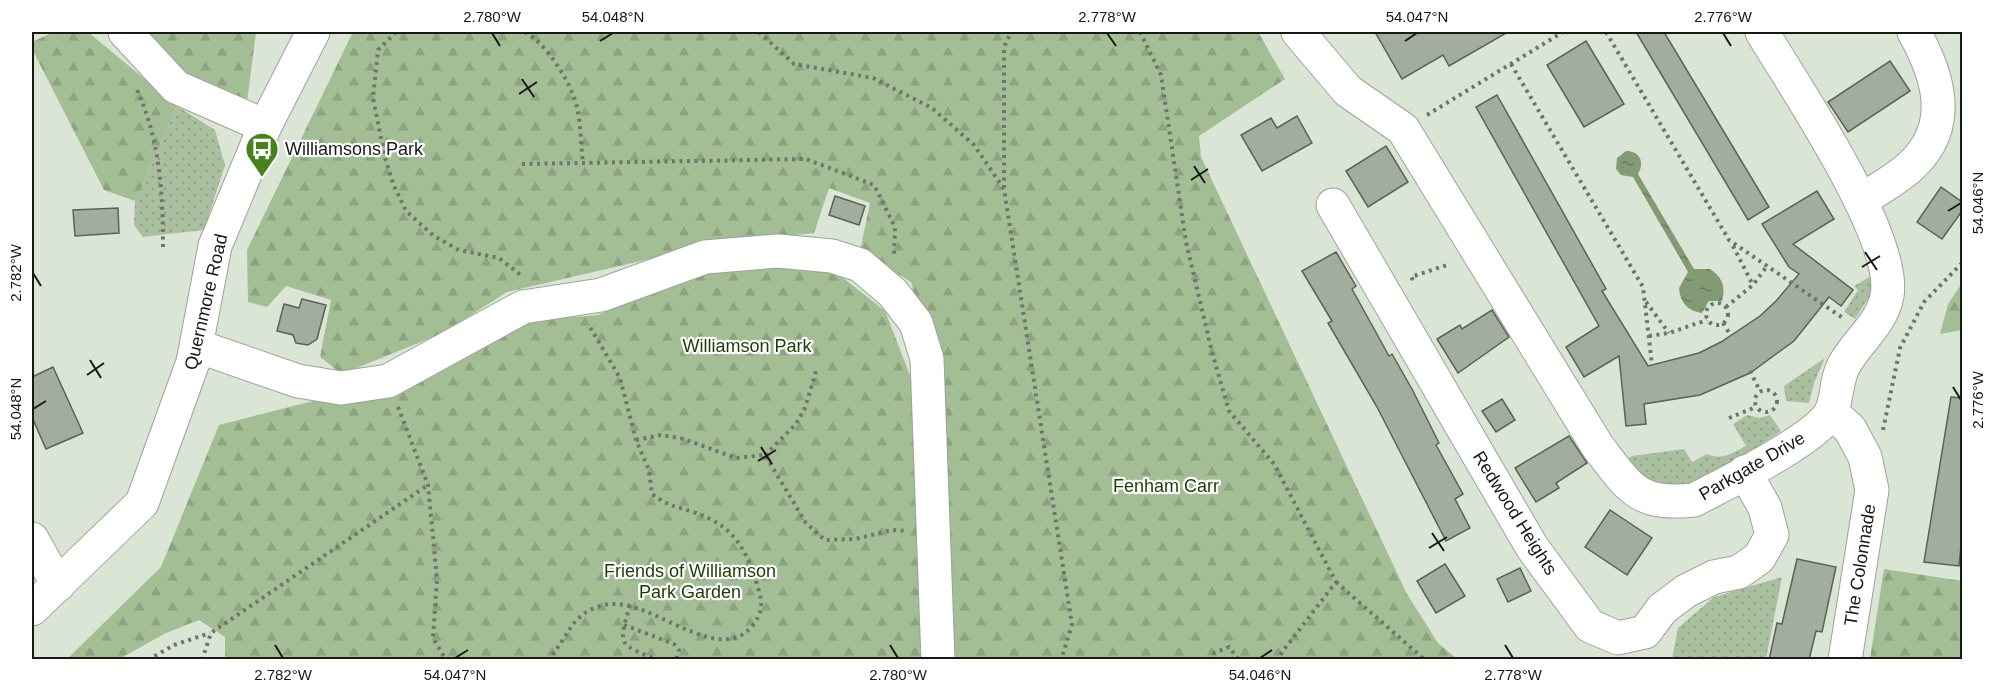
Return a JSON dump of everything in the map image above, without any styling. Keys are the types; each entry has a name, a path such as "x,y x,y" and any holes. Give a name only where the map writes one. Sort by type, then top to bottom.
{"street":[{"path":"125,32 176,87 265,126"},
{"name":"Quernmore Road","path":"32,609 142,503 197,346 215,246 265,126 313,32"},
{"name":"Parkgate Drive","path":"1298,32 1348,91 1403,129 1598,447 1632,490 1652,500 1694,500 1809,434 1831,412"},
{"path":"1762,32 1862,200 1887,263 1887,294 1880,318 1845,363 1835,387 1831,412"},
{"path":"1862,200 1910,167 1926,150 1939,120 1937,87 1927,55 1914,32"},
{"name":"Redwood Heights","path":"1333,205 1532,547 1590,626 1618,638 1645,632 1662,609 1686,591 1714,577 1739,572 1759,558 1772,535 1765,508 1745,472"},
{"path":"197,346 298,381 341,388 388,381 523,307 601,295 705,257 778,251 832,256 860,264 893,293 916,323 927,359 938,660"},
{"name":"The Colonnade","path":"1831,412 1850,429 1865,457 1872,490 1845,660"},
{"path":"32,539 58,585"}],"path":[{"path":"396,32 378,50 373,98 385,158 394,186 406,211 442,241 459,250 499,258 523,277"},
{"path":"525,32 535,37 562,72 578,109 583,163"},
{"path":"759,32 794,64 873,78 932,108 974,146 1004,189"},
{"path":"1011,32 1004,47 1004,189 1072,625 1061,660"},
{"path":"1140,32 1161,75 1186,242 1212,352 1229,411 1274,464 1336,582 1425,660"},
{"path":"1403,129 1563,32"},
{"path":"1606,32 1733,245 1753,285"},
{"path":"1510,63 1643,287 1652,365"},
{"path":"135,86 149,116 155,148 163,201 164,248"},
{"path":"522,164 806,159 874,185 895,227 893,293"},
{"path":"1733,245 1867,334"},
{"path":"1883,432 1900,348 1924,302 1962,263"},
{"path":"1415,283 1411,277 1447,265"},
{"path":"1726,307 1753,285 1767,266"},
{"path":"547,660 571,623 588,610 607,604 630,605 691,632 710,638 730,639 748,632 758,618 763,605 751,563 738,540 717,520 668,506 652,494 649,470 636,440 620,378 593,329 562,301"},
{"path":"1646,301 1669,333"},
{"path":"1719,302 1726,307 1728,316 1723,323 1714,325 1707,320 1708,306 1719,302"},
{"path":"1649,336 1669,333 1707,320"},
{"path":"1723,323 1731,336"},
{"path":"636,440 661,435 684,440 736,458 765,455 796,424 805,408 817,368"},
{"path":"1750,371 1760,391"},
{"path":"388,381 428,485 437,579 432,638 446,660"},
{"path":"1729,418 1756,407 1767,412 1775,408 1778,403 1774,392 1766,389 1760,391 1755,398 1756,407"},
{"path":"765,455 806,523 825,540 855,539 892,530 933,532"},
{"path":"148,660 174,645 211,633 428,485"},
{"path":"1276,660 1336,582"},
{"path":"630,605 624,625 623,642 629,648 658,660"},
{"path":"624,625 674,644 679,650 676,660"},
{"path":"202,660 211,633"},
{"path":"1209,660 1212,654 1229,648 1239,660"}],"shaded area":[{"path":"177,106 215,130 225,165 204,230 143,237 134,225 135,201"},
{"path":"1873,275 1870,296 1855,319 1844,312 1858,290 1854,286"},
{"path":"1825,358 1814,383 1809,403 1786,401 1784,386"},
{"path":"1747,415 1760,418 1770,415 1781,431 1717,472 1699,480 1681,485 1664,486 1649,481 1624,460 1632,456 1684,449 1692,462 1707,454 1717,457 1727,455 1746,446 1733,424"},
{"path":"1782,577 1766,659 1672,659 1678,628 1714,597"}],"green space":[{"path":"54,32 88,32 177,106 135,201 104,190 32,49 32,42"},
{"path":"148,32 256,32 247,102 183,71"},
{"name":"Fenham Carr","path":"353,32 1258,32 1285,79 1199,136 1201,157 1407,594 1438,643 1457,659 952,659 931,353 911,282 860,251 870,203 829,188 814,233 715,244 507,292 443,333 342,374 320,357 331,300 286,286 267,307 248,302 247,250"},
{"path":"828,266 885,311 911,378 921,659 225,659 225,637 199,620 166,633 119,659 66,660 161,567 219,425 313,401 404,392 526,321 598,315 689,272"},
{"path":"1962,283 1962,330 1940,334 1948,304"},
{"path":"1884,569 1962,581 1962,659 1870,659"}],"water":[{"path":"1626,151 1635,153 1640,158 1641,165 1638,174 1694,269 1710,269 1718,275 1722,282 1724,291 1722,301 1709,301 1702,313 1688,308 1683,302 1679,288 1688,272 1633,177 1621,175 1616,169 1617,158"}],"building":[{"path":"1375,32 1508,32 1449,66 1443,55 1402,79"},
{"path":"1636,32 1664,32 1769,207 1748,220"},
{"path":"1586,41 1624,104 1584,127 1547,65"},
{"path":"1890,61 1910,91 1848,132 1828,102"},
{"path":"1497,95 1606,289 1602,291 1648,366 1699,353 1721,342 1760,316 1776,301 1799,274 1789,267 1762,224 1817,191 1834,219 1793,244 1853,290 1841,306 1829,297 1794,341 1750,373 1700,395 1644,404 1646,424 1626,426 1619,356 1584,377 1566,347 1599,326 1476,107"},
{"path":"1297,116 1312,143 1262,171 1241,135 1271,118 1277,128"},
{"path":"1386,146 1408,182 1368,207 1346,171"},
{"path":"1941,187 1962,202 1962,211 1942,239 1917,222"},
{"path":"835,196 865,206 859,225 829,215"},
{"path":"118,208 119,233 75,236 73,210"},
{"path":"1336,252 1356,286 1352,289 1389,356 1392,354 1413,391 1439,443 1436,445 1463,494 1455,499 1470,528 1446,541 1377,407 1328,323 1332,321 1302,271"},
{"path":"302,299 326,305 317,339 308,345 296,343 293,335 277,331 284,304 299,308"},
{"path":"1492,310 1509,337 1458,373 1437,339 1460,325 1462,329"},
{"path":"53,367 83,433 46,449 32,417 32,377"},
{"path":"1951,397 1962,398 1962,536 1959,566 1924,562"},
{"path":"1502,399 1515,420 1496,432 1482,411"},
{"path":"1569,436 1587,463 1556,483 1559,488 1536,502 1515,468"},
{"path":"1610,510 1652,538 1627,575 1585,547"},
{"path":"1797,559 1836,567 1822,632 1816,631 1809,660 1769,660 1777,623 1782,624"},
{"path":"1445,564 1465,596 1436,613 1417,581"},
{"path":"1520,568 1531,591 1508,602 1497,579"}],"place":[{"name":"Williamsons Park","path":"262,178"}],"park label":[{"name":"Williamson Park","path":"747,346"},
{"name":"Friends of Williamson Park Garden","path":"690,581"}]}
